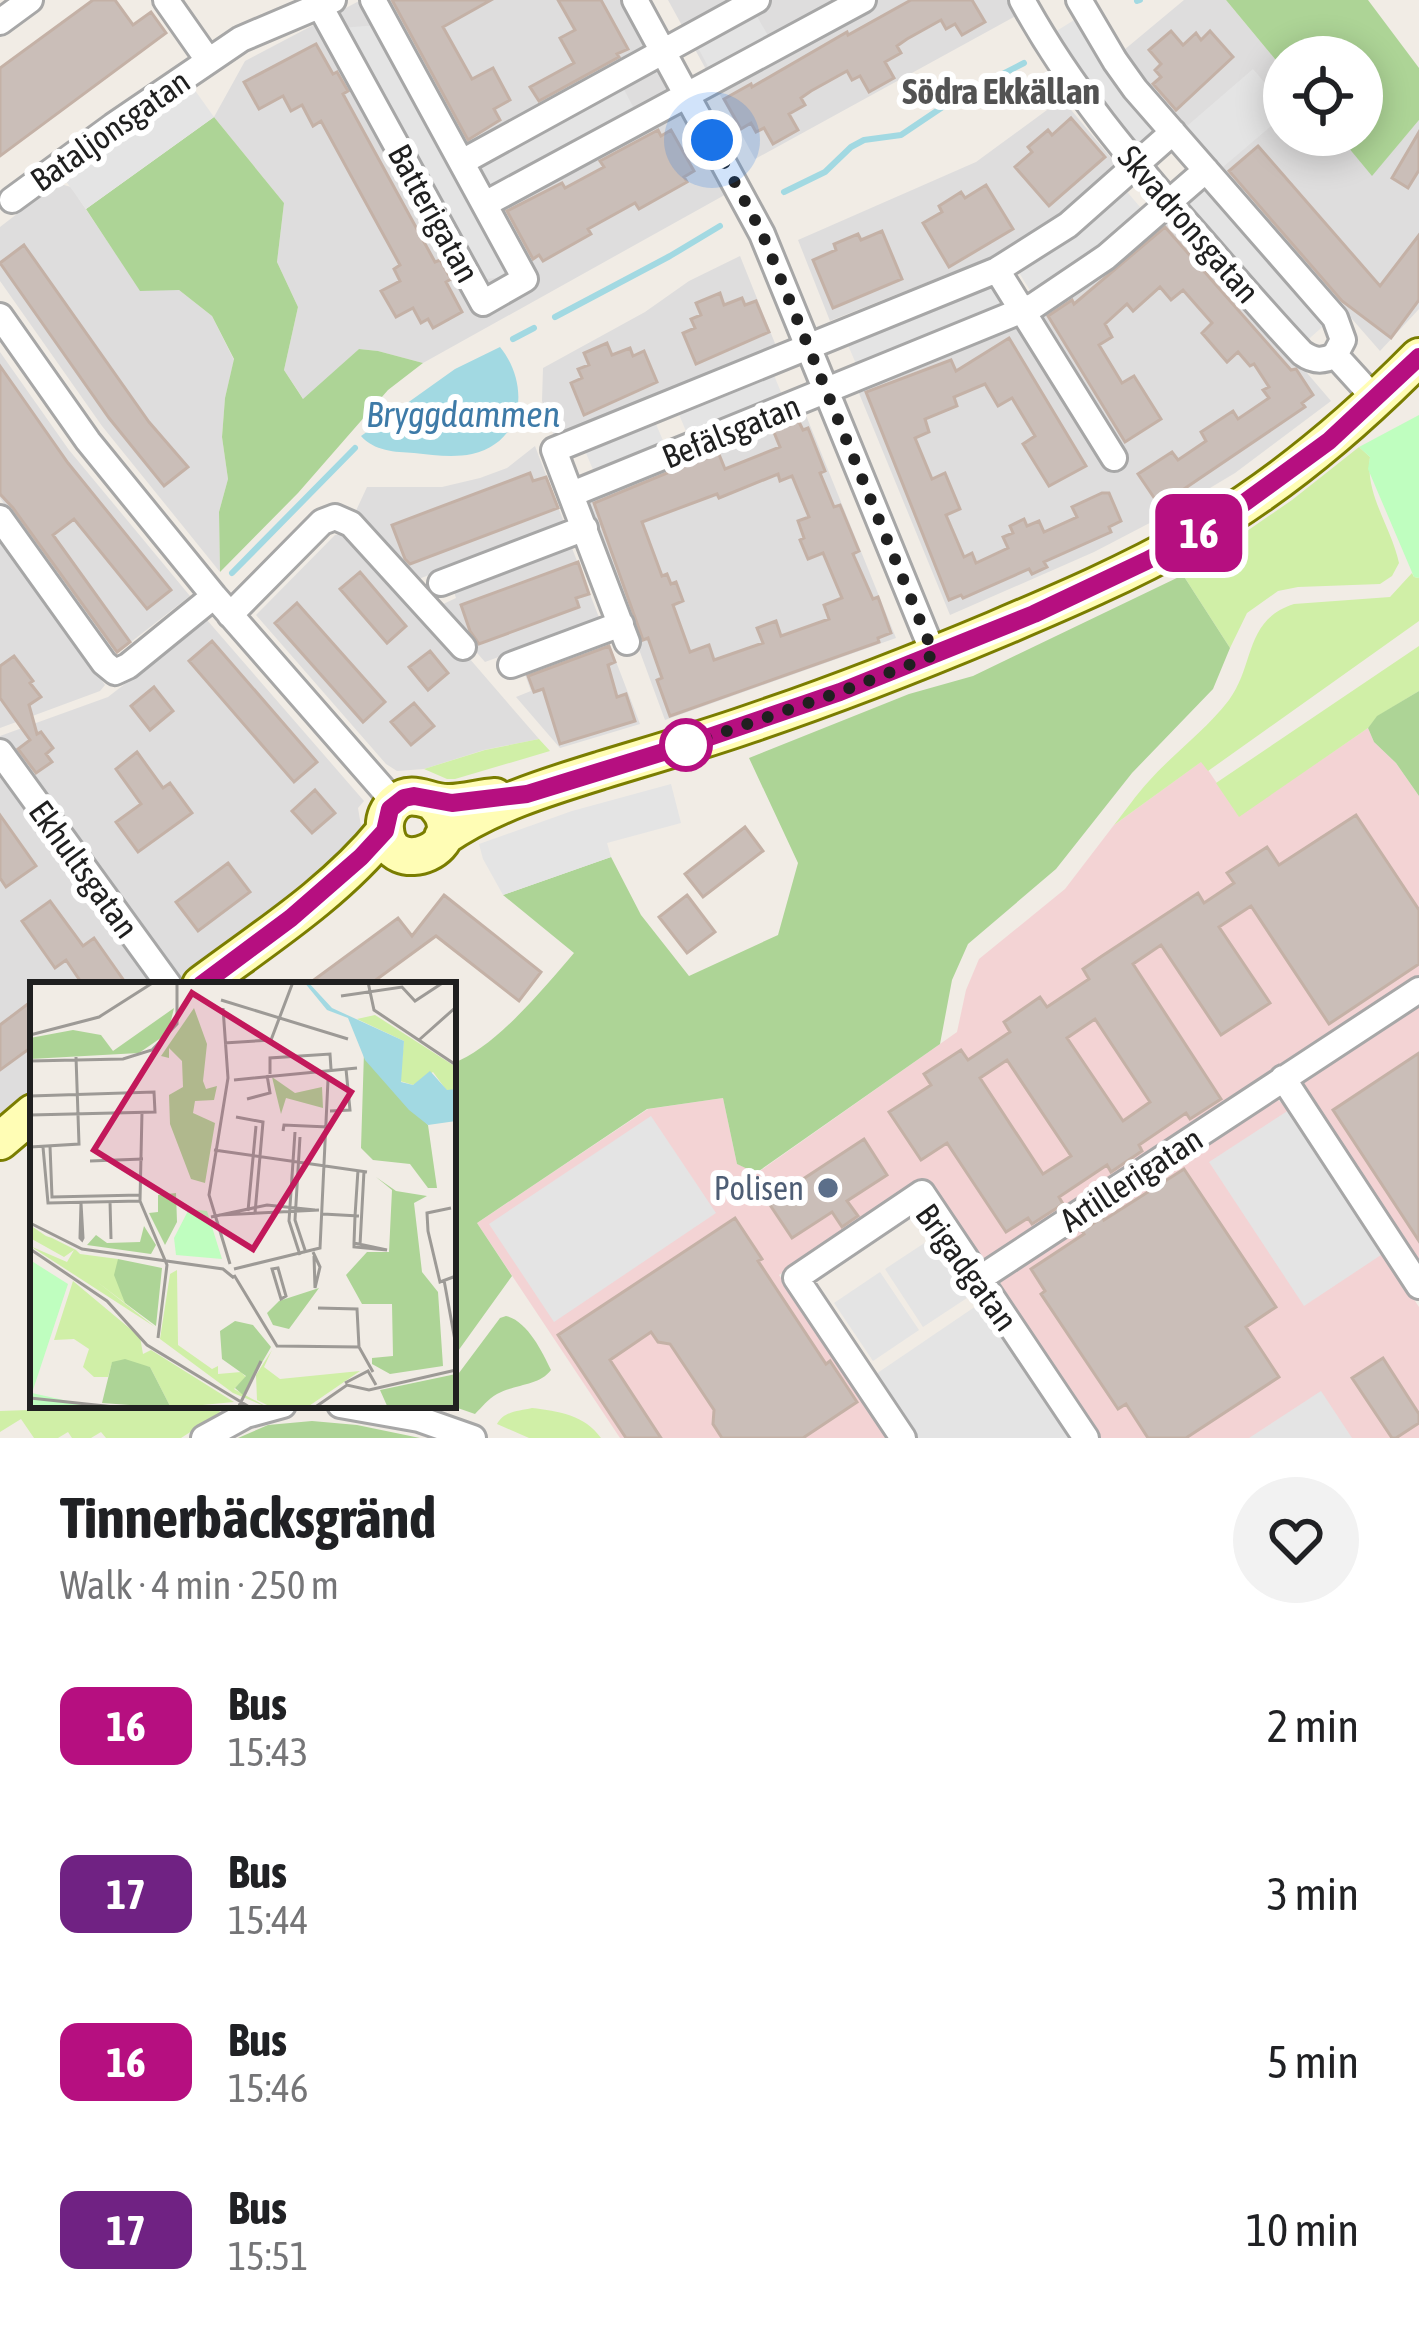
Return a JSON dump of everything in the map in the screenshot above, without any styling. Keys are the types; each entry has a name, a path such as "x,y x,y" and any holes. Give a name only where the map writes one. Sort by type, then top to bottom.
{"street":[{"path":"0,22 30,0"},
{"name":"Bataljonsgatan","path":"166,0 208,60"},
{"name":"Batterigatan","path":"327,3 483,303 525,279 373,0"},
{"path":"635,0 762,233 934,655"},
{"name":"Batterigatan","path":"462,162 757,0"},
{"name":"Batterigatan","path":"485,204 862,0"},
{"name":"Skvadronsgatan","path":"1022,0 1072,84 1168,202 1302,353 1320,360 1335,355 1343,340 1335,318 1115,61 1079,0"},
{"name":"Bataljonsgatan","path":"12,200 208,60 242,39 327,3"},
{"name":"Befälsgatan","path":"1173,132 1068,225 997,270 554,450 572,494 1023,312 1098,263 1206,170"},
{"path":"997,270 1114,458"},
{"path":"0,316 88,441 395,830 421,856 436,849 438,819 452,803 527,794 747,725 934,655 1192,537 1280,479 1376,400 1419,357"},
{"name":"Skvadronsgatan","path":"1335,355 1376,400"},
{"path":"511,665 624,633 572,494"},
{"path":"0,518 115,672 222,606 330,518 351,524 463,647"},
{"path":"441,583 585,528"},
{"name":"Ekhultsgatan","path":"0,752 167,982"},
{"path":"244,982 395,830 414,796 438,819"},
{"path":"205,982 291,918 395,830"},
{"name":"Artillerigatan","path":"979,1279 1419,990"},
{"path":"1283,1078 1419,1286"},
{"path":"0,1141 30,1116"},
{"path":"0,1163 30,1144"},
{"name":"Brigadgatan","path":"903,1438 796,1278 922,1193 1086,1438"},
{"path":"204,1438 246,1415 272,1408"},
{"path":"357,1408 419,1419 473,1438"}],"shaded area":[{"path":"361,0 624,0 730,192 423,363 359,349 304,400 284,370 298,307 277,262 284,203 214,117 245,61"},
{"path":"668,0 1014,0 1021,13 755,159"},
{"path":"1184,0 1226,0 1263,45 1263,156 1356,156 1372,175 1419,120 1419,309 1380,351 1145,82 1124,50"},
{"path":"754,11 771,41 712,74 696,44"},
{"path":"1079,17 1160,127 1131,150 1050,35"},
{"path":"378,25 513,276 478,280 340,28"},
{"path":"1253,69 1263,81 1263,133 1223,167 1187,126"},
{"path":"189,82 214,117 86,209 60,173"},
{"path":"621,84 637,114 495,192 478,162"},
{"path":"1062,99 1117,165 1059,214 998,254 830,321 798,240 976,162"},
{"path":"57,183 71,187 140,290 179,290 212,316 234,360 222,437 228,479 219,512 220,572 102,426 0,281 0,227"},
{"path":"1209,183 1329,321 1302,345 1181,208"},
{"path":"1123,187 1146,214 1035,298 1016,268"},
{"path":"1169,212 1331,401 1235,473 1165,515 1094,552 950,615 856,386 1008,326"},
{"path":"740,256 776,346 554,436 542,401 543,368"},
{"path":"990,279 1003,312 859,371 845,338"},
{"path":"0,352 69,450 190,596 113,656 0,498"},
{"path":"771,368 785,402 690,441 676,407"},
{"path":"803,408 896,638 665,720 583,497"},
{"path":"653,417 667,450 597,479 583,446"},
{"path":"535,446 565,525 413,581 354,515 367,487 442,487 480,478 507,468"},
{"path":"346,534 457,658 469,658 539,739 424,769 397,771 386,764 256,615 335,535"},
{"path":"0,536 105,685 100,691 0,728"},
{"path":"570,543 600,620 485,662 437,607 456,598 452,586"},
{"path":"207,620 364,801 358,808 361,826 344,850 181,980 173,976 0,736 108,697"},
{"path":"607,638 640,724 560,748 516,697 531,691 523,669"},
{"path":"1368,728 1419,796 1419,976 995,1257 979,1258 925,1178 779,1275 886,1438 620,1438 477,1223 648,1109 723,1098 737,1164 757,1173 957,1032 979,959 1065,889 1114,825 1202,761 1239,816"},
{"path":"0,774 151,982 30,982 30,1093 0,1116"},
{"path":"671,784 681,823 607,843 611,857 503,895 483,859 479,844 572,811"},
{"path":"1419,1004 1419,1271 1303,1089 1309,1077"},
{"path":"1269,1099 1277,1099 1289,1110 1419,1307 1419,1438 1098,1438 1001,1291 1001,1277"},
{"path":"1289,1110 1384,1253 1304,1306 1209,1162"},
{"path":"651,1116 716,1213 554,1322 489,1224"},
{"path":"932,1238 970,1296 923,1327 885,1269"},
{"path":"880,1272 919,1330 873,1361 834,1303"},
{"path":"982,1302 1074,1438 915,1438 873,1376"},
{"path":"1321,1391 1352,1438 1249,1438"}],"green space":[{"path":"1226,0 1368,0 1419,68 1419,120 1372,176 1355,156 1383,156 1383,36 1263,36 1263,45"},
{"path":"214,117 284,203 277,262 298,307 284,370 303,399 359,349 423,363 388,390 298,493 220,572 219,512 228,479 222,437 234,359 212,316 179,290 140,291 86,209"},
{"path":"1419,415 1419,578 1414,577 1368,469 1370,457 1359,447"},
{"path":"1359,447 1370,457 1375,497 1399,563 1392,576 1380,584 1278,591 1247,613 1230,648 1183,575"},
{"path":"1412,573 1419,578 1419,621 1208,771 1201,762 1114,825 1149,781 1229,700 1266,621 1294,604 1390,597"},
{"path":"1183,575 1230,648 1213,689 1132,773 1056,869 968,944 952,980 940,1044 756,1173 737,1164 723,1098 647,1109 477,1223 512,1276 456,1354 456,1062 502,1031 574,953 503,895 611,857 641,915 689,976 778,935 798,863 749,758 909,694 973,676"},
{"path":"1419,646 1419,691 1239,817 1216,783"},
{"path":"1419,691 1419,796 1368,728 1377,716"},
{"path":"539,739 550,751 455,779 424,769 485,750"},
{"path":"500,1318 514,1319 527,1330 551,1370 540,1379 497,1394 475,1414 456,1407 456,1377"},
{"path":"219,1408 220,1413 181,1438 106,1438 101,1432 91,1438 72,1438 68,1432 58,1438 34,1438 21,1419 0,1432 0,1411"},
{"path":"532,1408 579,1419 601,1438 529,1438 497,1424 508,1414"},
{"path":"312,1421 420,1438 238,1438 268,1425"}],"water":[{"name":"Bryggdammen","path":"500,347 516,378 517,410 512,425 490,447 458,456 400,452 378,448 361,436 455,369"}],"building":[{"path":"93,0 115,0 133,25 151,12 166,33 0,156 0,68"},
{"path":"392,0 491,0 443,27 472,79 493,68 510,100 494,109 500,120 468,140"},
{"path":"558,0 601,0 628,49 539,101 530,87 574,63 560,38 575,30"},
{"path":"911,0 972,0 985,22 962,35 955,24 946,29 941,20 907,39 897,46 901,53 885,62 894,78 869,92 860,76 852,80 847,71 811,91 801,98 805,105 789,114 798,130 773,144 764,128 756,132 751,123 741,129 724,99"},
{"path":"1171,31 1183,45 1196,33 1201,40 1210,31 1233,57 1176,110 1153,84 1161,77 1155,70 1161,64 1149,50"},
{"path":"316,44 348,91 343,94 435,262 440,260 451,279 446,282 462,312 433,328 428,319 421,323 413,308 396,317 381,291 400,281 394,269 400,265 321,121 313,126 302,105 291,111 283,96 259,109 244,82"},
{"path":"1071,118 1105,157 1049,206 1015,167 1032,152 1028,147"},
{"path":"658,130 661,136 671,130 694,171 684,177 687,182 639,209 635,203 543,261 539,255 533,259 507,211 562,183 565,188 604,167 600,161"},
{"path":"1419,132 1419,170 1408,188 1392,178"},
{"path":"1258,146 1380,286 1419,235 1419,300 1391,338 1342,301 1229,171"},
{"path":"986,185 1013,229 949,267 923,223 961,192 965,198"},
{"path":"1165,227 1291,370 1296,369 1313,395 1302,403 1305,407 1184,489 1196,508 1183,516 1168,495 1157,502 1138,474 1172,452 1178,460 1206,441 1201,432 1233,411 1238,419 1269,398 1263,390 1269,387 1254,364 1250,366 1238,352 1227,362 1202,333 1212,323 1183,290 1171,300 1160,287 1133,311 1127,304 1105,324 1112,337 1099,345 1122,383 1134,376 1161,419 1125,442 1048,316 1072,300 1074,304"},
{"path":"882,231 902,279 833,308 813,260 836,250 834,244"},
{"path":"24,245 149,422 188,467 164,486 109,418 0,263"},
{"path":"720,293 724,305 742,298 745,305 756,301 769,332 696,364 683,333 695,328 691,319 701,315 696,303"},
{"path":"1009,338 1086,466 1049,486 1023,444 1035,436 1012,398 998,406 985,384 954,397 957,406 925,419 929,432 915,438 932,479 945,473 960,509 946,515 964,557 972,553 976,563 1008,548 1003,537 1013,533 1010,526 1024,519 1027,526 1039,521 1044,532 1077,517 1072,507 1102,493 1109,493 1121,521 1109,527 1111,532 1044,562 1047,567 1032,574 1029,569 949,600 866,392 951,360 956,371"},
{"path":"607,343 612,355 630,348 633,356 644,351 657,382 584,415 571,383 582,378 578,369 589,365 584,353"},
{"path":"0,366 68,463 171,590 147,609 74,519 53,535 130,642 117,652 0,494"},
{"path":"798,420 803,430 808,428 825,471 820,473 834,507 840,505 859,551 853,554 873,599 878,597 891,633 878,638 879,642 670,716 648,638 643,640 594,503 718,452 725,469 780,447 773,430","holes":["778,474 780,481 792,476 809,517 798,521 804,538 800,540 808,559 823,553 842,598 824,605 829,619 781,636 776,621 757,628 763,643 714,660 709,645 690,652 673,605 683,601 676,582 671,584 667,574 662,576 642,522"]},
{"path":"530,473 533,481 546,477 558,508 410,564 405,559 392,525"},
{"path":"578,562 589,594 576,598 579,607 479,644 461,605"},
{"path":"360,572 406,626 387,643 340,589"},
{"path":"297,603 385,702 363,722 275,623"},
{"path":"212,641 317,762 294,782 189,661"},
{"path":"609,646 615,662 608,665 617,697 626,694 635,721 560,744 543,689 534,692 528,676"},
{"path":"430,651 448,673 428,690 409,667"},
{"path":"14,656 41,697 29,705 37,734 41,732 53,748 46,754 52,762 36,773 18,749 30,740 0,698 0,666"},
{"path":"154,687 173,711 150,730 131,706"},
{"path":"414,703 434,726 411,745 391,722"},
{"path":"137,752 163,788 170,783 192,813 138,852 116,822 141,804 116,769"},
{"path":"315,790 335,813 312,833 292,811"},
{"path":"0,815 36,866 6,887 0,878"},
{"path":"1356,815 1419,910 1419,964 1329,1024 1251,906 1219,927 1270,1003 1221,1035 1161,945 1133,964 1221,1099 1190,1119 1186,1113 1139,1145 1142,1151 1111,1172 1107,1165 1059,1197 1063,1204 1032,1224 1028,1218 1006,1232 947,1143 921,1160 889,1112 931,1085 924,1074 961,1050 968,1060 1010,1032 1004,1022 1040,997 1047,1007 1089,979 1083,969 1102,956 1198,893 1204,903 1234,883 1227,873 1267,847 1279,865","holes":["1095,1019 1150,1102 1123,1121 1067,1038","1007,1060 1071,1156 1043,1174 980,1078"]},
{"path":"745,827 763,851 703,897 685,874"},
{"path":"228,863 250,892 198,931 176,902"},
{"path":"444,895 541,972 519,1001 436,936 373,982 311,982 398,918 412,936"},
{"path":"687,895 715,932 687,953 659,917"},
{"path":"50,901 83,946 94,938 125,982 81,982 66,960 55,968 22,921"},
{"path":"30,1002 30,1048 0,1070 0,1025"},
{"path":"1419,1053 1419,1241 1333,1110"},
{"name":"Polisen","path":"864,1139 887,1175 847,1201 858,1216 842,1227 832,1212 792,1238 768,1202"},
{"path":"1184,1169 1276,1307 1246,1327 1279,1377 1186,1438 1148,1438 1126,1404 1118,1409 1041,1294 1045,1291 1031,1269 1103,1217"},
{"path":"735,1218 826,1364 830,1361 857,1402 803,1438 722,1438 713,1424 714,1410 670,1344 658,1342 651,1332 610,1360 661,1438 626,1438 558,1335"},
{"path":"1383,1358 1419,1414 1419,1423 1396,1438 1352,1378"}],"waterway":[{"path":"784,192 825,172 864,140 901,135 956,98 1024,63"},
{"path":"555,317 720,226"},
{"path":"513,339 534,328"},
{"path":"232,573 355,448"}],"bus line":[{"name":"16","path":"205,982 291,918 374,845 385,831 390,809 404,798 452,803 527,794 840,692 1034,614 1192,537 1280,479 1376,400 1419,357"}],"place":[{"name":"Polisen","path":"828,1188"}],"district":[{"name":"Södra Ekkällan","path":"1001,91"}],"route":[{"path":"686,745 934,655 762,233 712,140"}]}
